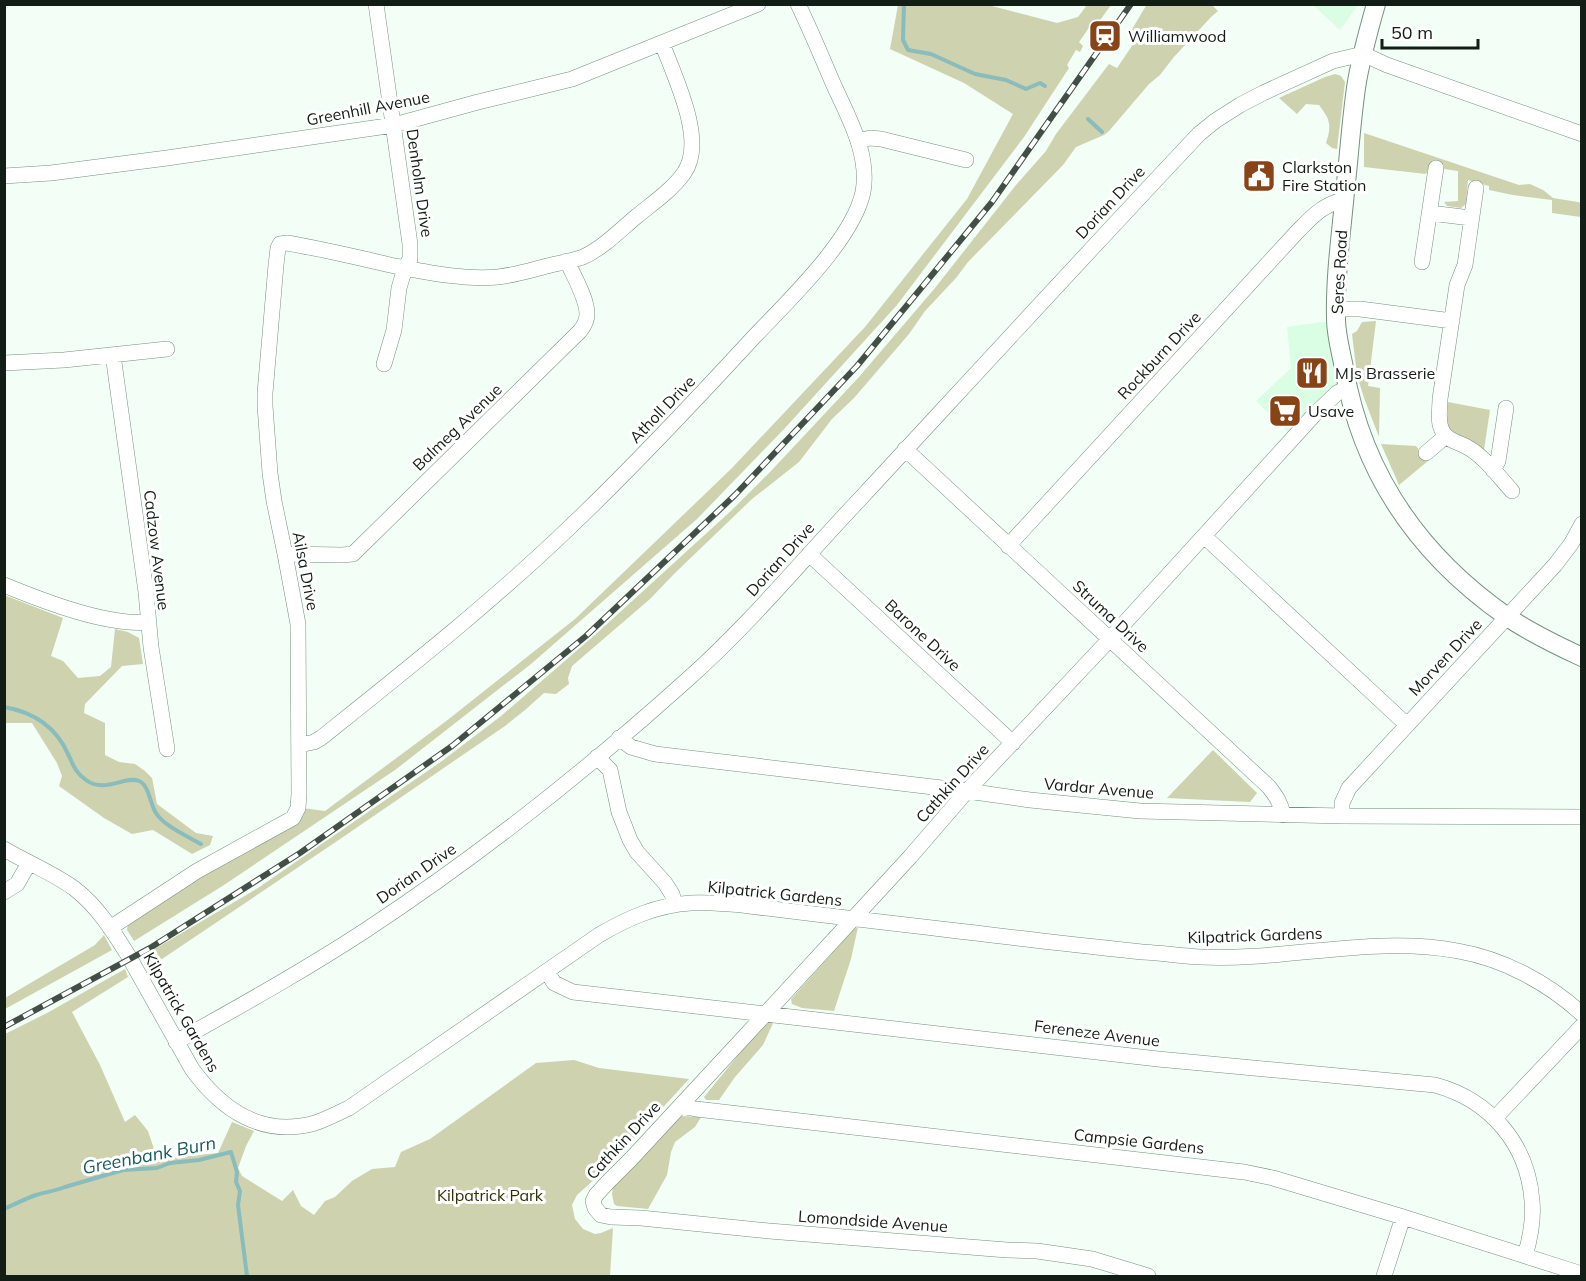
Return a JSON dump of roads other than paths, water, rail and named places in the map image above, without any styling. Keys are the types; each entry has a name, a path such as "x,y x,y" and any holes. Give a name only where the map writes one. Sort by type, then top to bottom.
{"street":[{"name":"Denholm Drive","path":"376,4 410,244 410,259 399,288 394,330 384,363"},
{"name":"Greenhill Avenue","path":"4,176 51,173 168,158 394,125 572,79 758,4"},
{"name":"Atholl Drive","path":"299,745 321,738 418,660 570,526 649,449 806,282 846,231 860,205 865,179 863,159 852,124 798,4"},
{"name":"Seres Road","path":"1376,4 1356,87 1336,281 1336,322 1347,388 1357,424 1388,492 1407,521 1434,553 1461,581 1507,617 1581,657"},
{"path":"405,268 455,276 498,277 519,274 581,257 610,239 673,185 685,173 691,161 691,126 662,43"},
{"path":"1363,54 1387,65 1581,134"},
{"name":"Dorian Drive","path":"176,1042 263,993 374,925 543,802 690,678 742,628 1075,265 1199,134 1215,121 1263,93 1333,61 1363,54"},
{"path":"858,141 870,138 881,139 966,160"},
{"path":"1422,262 1436,168"},
{"path":"1476,188 1465,265 1457,285 1439,418 1441,430 1446,436 1471,450 1512,491"},
{"name":"Rockburn Drive","path":"1008,546 1297,232 1320,209 1332,202 1345,199"},
{"path":"1430,213 1471,218"},
{"name":"Ailsa Drive","path":"110,928 197,871 292,818 298,808 298,624 272,488 265,393 278,248 280,244 287,243 405,268"},
{"name":"Balmeg Avenue","path":"285,554 353,554 580,331 586,323 585,301 567,261"},
{"path":"1336,309 1360,309 1452,321"},
{"path":"4,363 167,350"},
{"name":"Cadzow Avenue","path":"113,355 167,749"},
{"name":"Cathkin Drive","path":"595,1208 593,1202 597,1195 910,857 967,790 1110,639 1314,415 1337,393 1347,388"},
{"path":"1493,470 1498,461 1506,408"},
{"path":"1426,453 1446,436"},
{"name":"Struma Drive","path":"905,450 1269,787 1277,797 1283,815"},
{"name":"Morven Drive","path":"1342,816 1342,803 1348,788 1555,565 1572,543 1581,524"},
{"path":"1204,536 1407,725"},
{"name":"Barone Drive","path":"808,554 1013,743"},
{"path":"4,585 82,612 136,623 148,622"},
{"name":"Vardar Avenue","path":"619,738 631,747 655,754 967,790 1030,800 1140,811 1342,816 1581,817"},
{"path":"597,757 610,770 619,812 630,840 637,852 665,883 672,894 675,905"},
{"name":"Kilpatrick Gardens","path":"4,849 63,881 96,909 128,955 176,1042 204,1085 215,1097 235,1112 260,1123 276,1126 314,1123 349,1108 599,934 640,914 693,903 742,905 1093,947 1201,957 1266,955 1386,946 1437,948 1480,955 1498,962 1557,994 1581,1014"},
{"path":"4,892 17,884 29,863"},
{"name":"Fereneze Avenue","path":"547,971 554,983 573,992 1192,1062 1435,1085 1468,1097 1495,1118 1507,1132 1518,1152 1531,1187 1533,1204 1532,1224 1525,1256"},
{"path":"1495,1118 1581,1026"},
{"name":"Campsie Gardens","path":"680,1106 1244,1172 1273,1178 1403,1216 1581,1274"},
{"name":"Lomondside Avenue","path":"595,1208 601,1215 611,1217 1037,1251 1092,1259 1148,1276"},
{"path":"1384,1276 1403,1216"}],"waterway":[{"path":"904,4 903,40 908,50 931,54 975,74 1006,80 1026,89 1040,83 1045,86"},
{"path":"1088,119 1102,132"},
{"path":"4,707 15,709 42,722 63,744 77,771 93,784 107,785 127,780 142,783 160,818 201,844"},
{"name":"Greenbank Burn","path":"4,1209 36,1195 123,1170 157,1168 170,1163 199,1160 231,1152 237,1172 236,1182 240,1191 238,1205 247,1276"}],"railway":[{"path":"4,1027 150,948 300,853 452,746 586,636 735,495 857,366 992,202 1131,4"}],"place":[{"name":"Williamwood","path":"1105,36"},
{"name":"Clarkston Fire Station","path":"1259,176"},
{"name":"MJs Brasserie","path":"1312,373"},
{"name":"Usave","path":"1285,411"}],"park label":[{"name":"Kilpatrick Park","path":"490,1195"}]}
